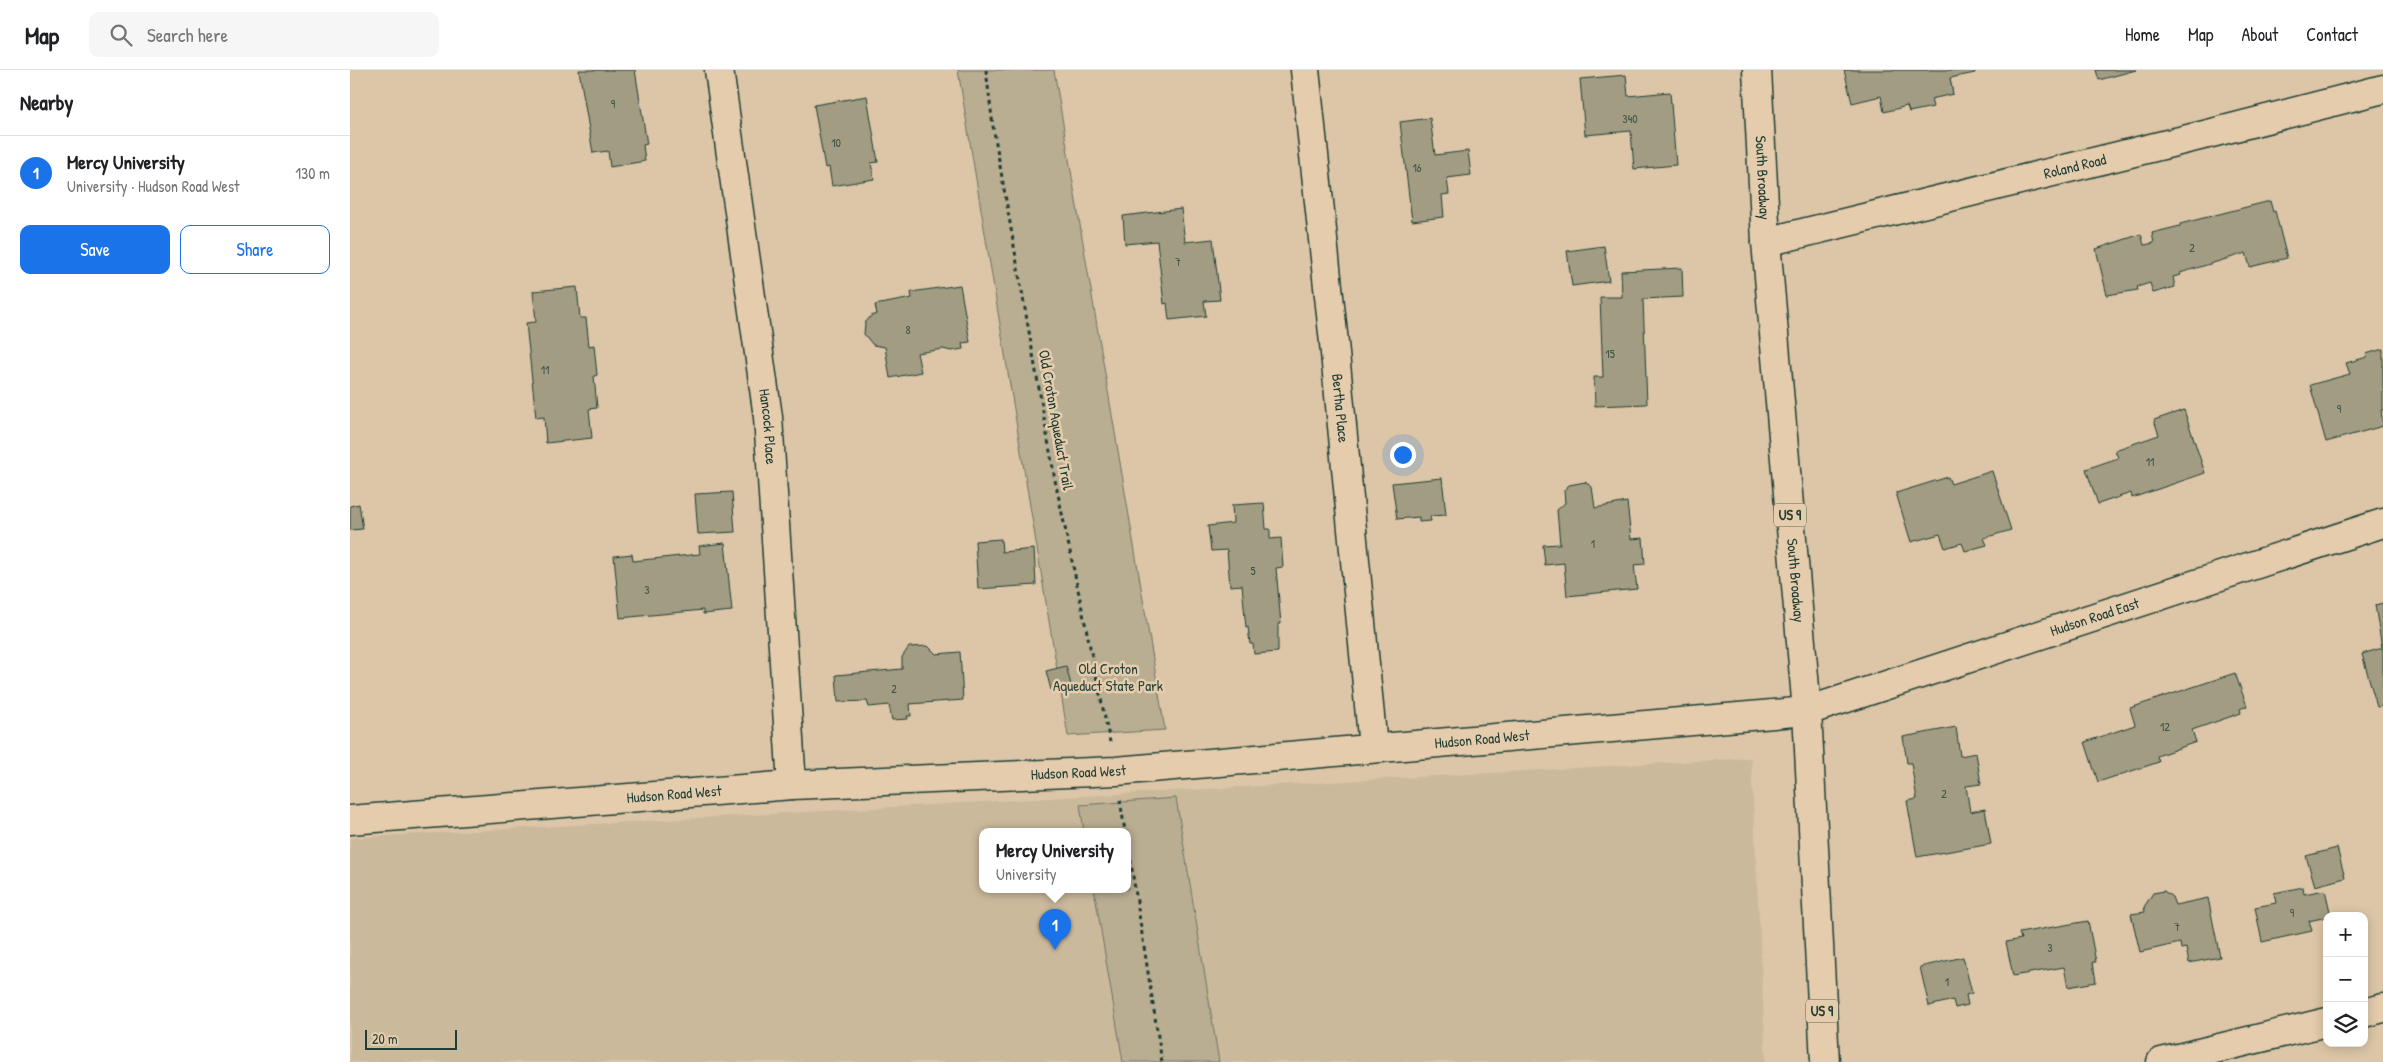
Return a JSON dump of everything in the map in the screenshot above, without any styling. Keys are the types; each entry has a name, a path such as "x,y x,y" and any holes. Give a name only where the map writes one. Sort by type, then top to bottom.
{"street":[{"name":"Hancock Place","path":"718,70 768,417 792,785"},
{"name":"Bertha Place","path":"1304,70 1334,343 1373,747"},
{"name":"South Broadway","path":"1757,70 1766,242 1807,711 1825,1062"},
{"name":"Roland Road","path":"1766,242 2208,134 2383,89"},
{"name":"Hudson Road East","path":"1807,711 2383,523"},
{"name":"Hudson Road West","path":"350,820 792,785 1116,771 1373,747 1807,711"},
{"path":"2368,1012 2383,1008"},
{"path":"2161,1062 2323,1023"}],"path":[{"name":"Old Croton Aqueduct Trail","path":"986,70 993,126 1055,480 1116,771"},
{"path":"1131,863 1162,1062"}],"shaded area":[{"path":"1751,758 1766,1062 350,1062 350,838"}],"green space":[{"name":"Old Croton Aqueduct State Park","path":"958,70 1054,70 1165,730 1068,736"},
{"path":"1176,798 1219,1062 1123,1062 1095,893 1131,893 1131,828 1084,828 1080,805"}],"building":[{"path":"579,70 635,70 647,144 643,145 645,161 610,167 608,151 593,153"},
{"path":"1844,70 1974,70 1975,73 1950,78 1953,94 1931,99 1933,107 1909,112 1907,106 1884,112 1881,96 1852,103"},
{"path":"2096,70 2136,70 2099,80"},
{"path":"1626,75 1628,96 1670,92 1676,165 1634,169 1631,131 1585,135 1580,79"},
{"path":"867,96 878,162 871,163 874,179 832,186 829,167 825,168 814,105"},
{"path":"1430,118 1435,155 1468,151 1471,175 1447,178 1449,194 1442,195 1444,217 1412,221 1400,122"},
{"path":"2270,201 2273,212 2275,211 2287,258 2250,267 2246,253 2180,273 2181,275 2173,277 2175,287 2153,293 2150,283 2137,287 2138,290 2107,295 2096,249 2141,234 2144,245 2154,243 2152,233"},
{"path":"1181,209 1185,242 1213,239 1220,300 1204,301 1206,316 1169,320 1167,303 1164,304 1157,241 1125,244 1123,216"},
{"path":"1604,246 1609,281 1572,286 1567,251"},
{"path":"1682,268 1683,297 1643,299 1647,404 1595,406 1594,377 1603,377 1600,297 1622,297 1621,271"},
{"path":"960,285 970,342 962,343 963,349 951,351 943,349 917,353 921,372 890,378 885,347 873,345 864,334 865,323 871,316 877,314 875,305 912,298 911,292"},
{"path":"577,287 580,318 586,318 589,346 594,345 597,375 594,376 597,408 589,409 592,438 546,443 544,417 536,418 526,323 536,322 533,291"},
{"path":"2383,349 2383,410 2381,410 2383,426 2326,442 2310,385 2350,374 2346,363 2367,357 2366,354"},
{"path":"2184,410 2205,473 2132,498 2131,493 2098,504 2086,469 2118,458 2115,450 2159,435 2154,420"},
{"path":"1992,471 2011,530 1984,538 1987,545 1965,551 1962,543 1945,548 1940,534 1911,542 1896,493 1948,477 1951,484"},
{"path":"1442,478 1446,515 1430,516 1431,521 1419,522 1419,517 1397,519 1392,483"},
{"path":"1585,482 1592,487 1595,508 1627,502 1631,539 1643,538 1645,564 1634,565 1637,589 1567,596 1564,563 1545,565 1543,545 1560,544 1557,510 1565,503 1564,490 1569,485"},
{"path":"732,492 735,532 698,534 695,494"},
{"path":"1264,503 1266,529 1270,529 1270,539 1281,538 1283,567 1276,568 1281,624 1278,624 1278,652 1254,654 1253,644 1250,644 1248,627 1246,628 1242,585 1230,586 1227,550 1211,551 1208,526 1233,523 1232,505"},
{"path":"359,504 363,529 350,530 350,506"},
{"path":"1001,539 1002,552 1034,549 1036,585 978,589 975,541"},
{"path":"725,543 732,611 703,614 703,610 620,618 614,556 632,554 633,561 700,554 699,546"},
{"path":"2383,603 2383,706 2377,707 2362,654 2382,648 2375,605"},
{"path":"928,646 936,654 960,652 963,700 910,704 911,716 907,716 908,719 892,720 889,705 869,707 867,701 838,702 836,675 902,669 902,657 909,647"},
{"path":"1066,666 1071,685 1051,690 1046,671"},
{"path":"2235,673 2247,706 2240,709 2241,713 2192,730 2196,742 2157,756 2159,762 2098,782 2085,742 2135,725 2130,708"},
{"path":"1956,727 1960,756 1976,753 1981,784 1966,786 1970,812 1985,809 1991,844 1917,857 1907,801 1917,799 1911,763 1907,763 1903,737"},
{"path":"2337,848 2345,878 2315,886 2306,856"},
{"path":"2303,887 2304,894 2325,890 2330,912 2323,912 2323,918 2309,921 2312,931 2262,942 2255,907 2276,903 2274,893"},
{"path":"2164,891 2172,897 2175,905 2208,898 2220,957 2189,963 2186,948 2181,949 2180,943 2140,952 2131,914 2145,912 2144,907 2153,893"},
{"path":"2088,921 2096,962 2093,962 2096,982 2068,987 2064,967 2013,976 2006,942 2021,939 2019,933"},
{"path":"1963,957 1972,993 1966,995 1968,1005 1955,1008 1953,1000 1929,1006 1920,967"}],"place":[{"name":"Mercy University","path":"1055,950"}]}
